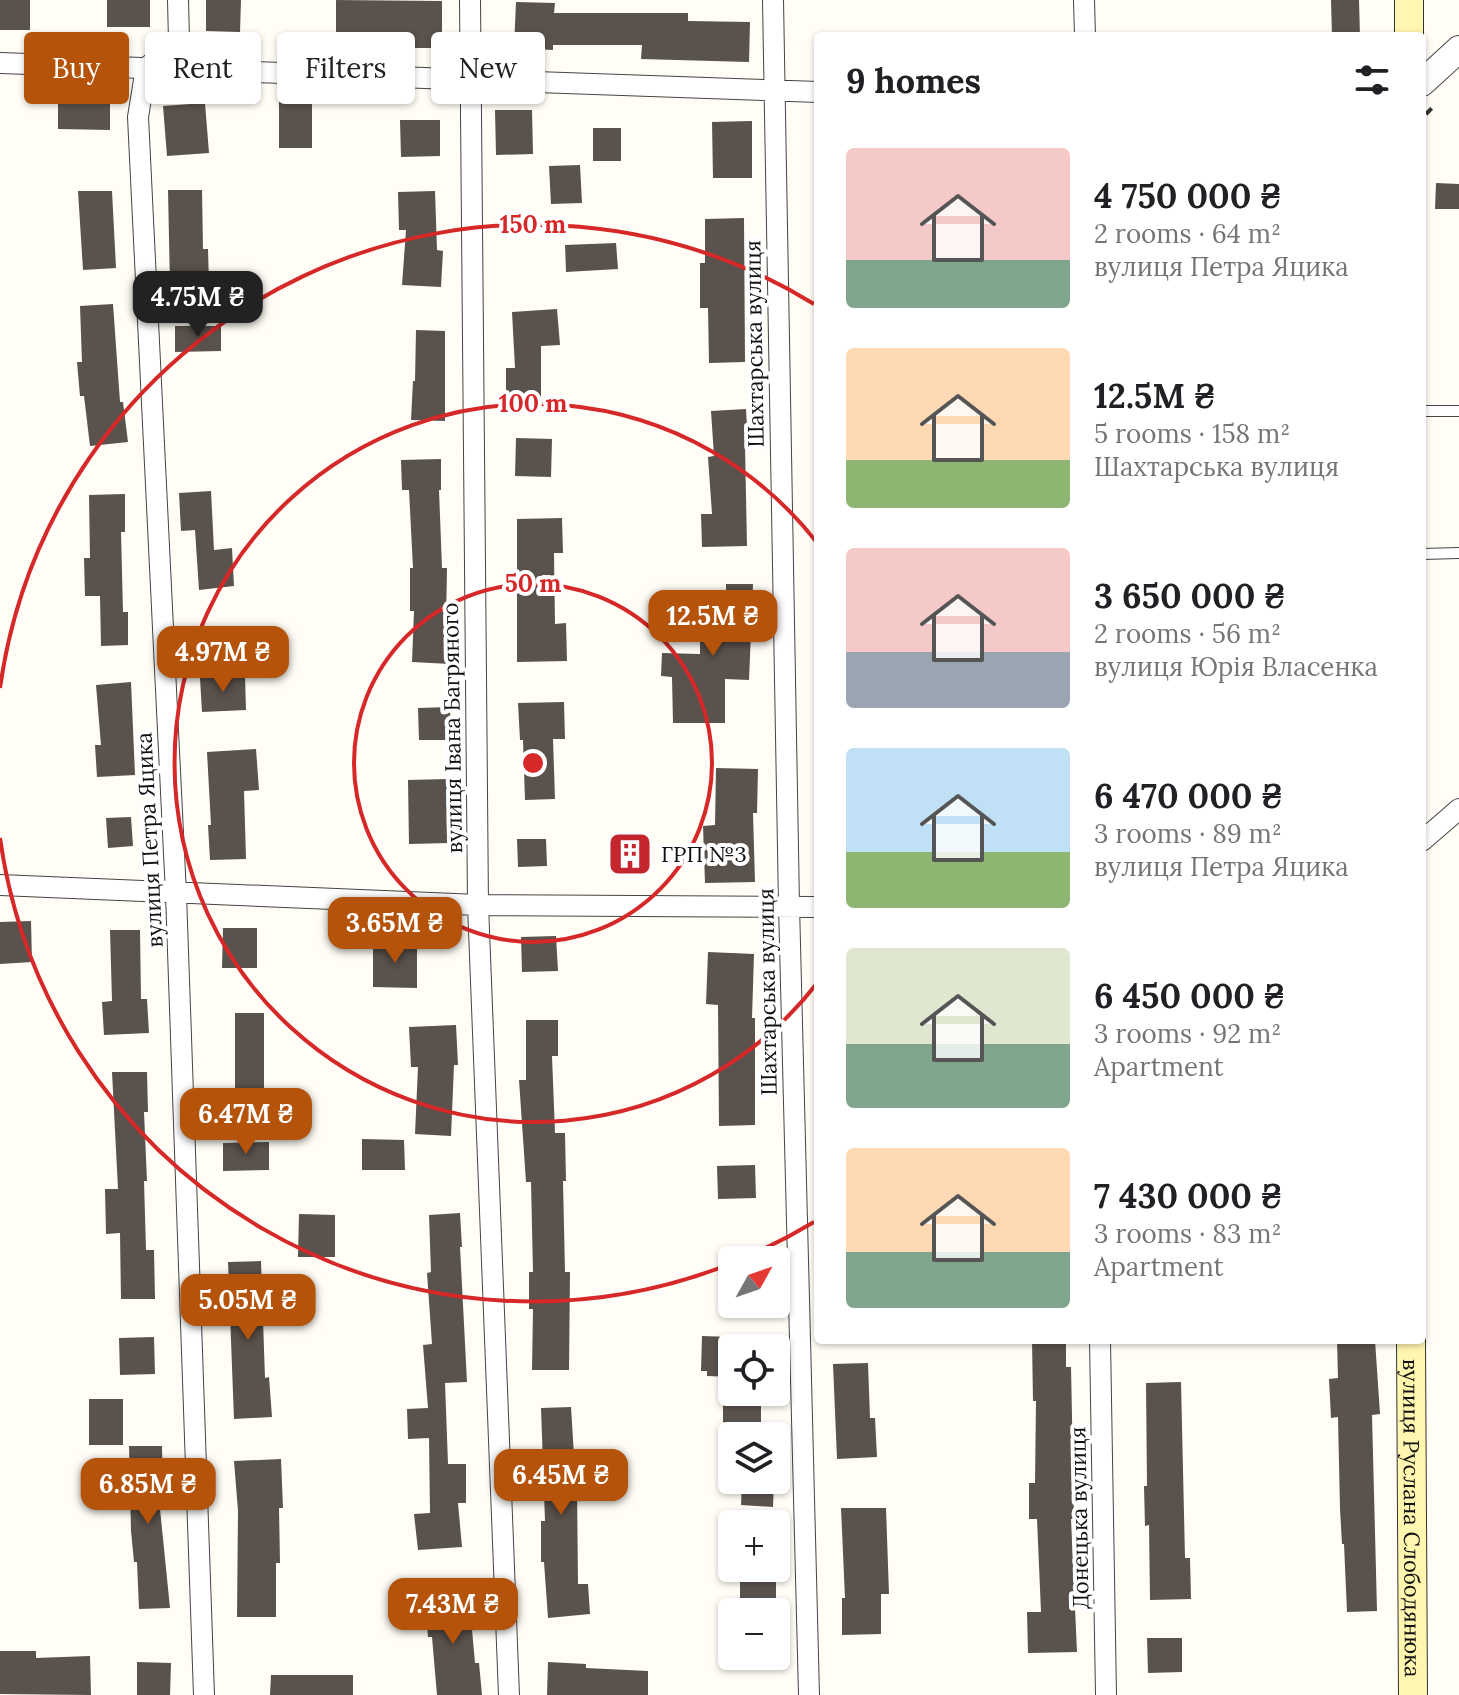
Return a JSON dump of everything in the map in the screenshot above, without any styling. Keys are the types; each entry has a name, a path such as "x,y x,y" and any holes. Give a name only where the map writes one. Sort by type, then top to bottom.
{"main road":[{"path":"1409,0 1409,32"},
{"name":"вулиця Руслана Слободянюка","path":"1411,1344 1413,1695"}],"street":[{"path":"178,0 179,32"},
{"name":"вулиця Івана Багряного","path":"470,0 470,32"},
{"name":"Шахтарська вулиця","path":"773,0 789,905 809,1695"},
{"path":"1084,0 1085,32"},
{"path":"1426,79 1459,49"},
{"path":"0,63 145,68"},
{"path":"261,72 431,78"},
{"name":"вулиця Петра Яцика","path":"145,74 138,117 176,894 204,1695"},
{"path":"545,82 814,92"},
{"name":"вулиця Івана Багряного","path":"469,104 478,905 509,1695"},
{"path":"1426,838 1459,809"},
{"path":"0,885 478,905 814,907"},
{"name":"Донецька вулиця","path":"1100,1344 1106,1695"}],"lane":[{"path":"1426,411 1459,411"},
{"path":"1426,554 1459,553"}],"building":[{"path":"0,0 30,0 30,30 0,30"},
{"path":"107,0 150,0 150,27 107,27"},
{"path":"206,0 241,0 240,32 206,31"},
{"path":"336,0 442,1 442,32 431,32 431,48 415,48 415,32 336,32"},
{"path":"1331,0 1359,0 1360,32 1332,32"},
{"path":"516,2 555,3 554,13 688,13 688,21 750,22 749,62 641,59 642,45 553,45 553,50 545,50 545,32 515,32"},
{"path":"58,104 110,104 110,130 58,129"},
{"path":"205,104 209,153 167,156 163,106"},
{"path":"279,104 312,104 312,148 279,148"},
{"path":"495,110 532,110 533,154 496,155"},
{"path":"400,120 440,120 440,156 401,157"},
{"path":"752,121 752,178 713,178 712,122"},
{"path":"593,128 621,128 621,161 593,161"},
{"path":"580,165 582,203 551,204 549,166"},
{"path":"1436,183 1459,184 1459,209 1435,209"},
{"path":"168,190 202,190 203,249 208,249 209,284 170,285"},
{"path":"78,191 112,191 116,268 83,270"},
{"path":"435,191 437,250 443,251 441,287 402,285 406,230 399,230 398,192"},
{"path":"744,218 745,362 709,363 708,308 700,308 700,263 705,263 705,219"},
{"path":"616,243 618,269 566,272 565,245"},
{"path":"113,304 120,402 123,402 128,442 90,446 77,362 82,362 80,306"},
{"path":"557,309 560,345 541,346 541,402 506,402 506,368 515,368 512,312"},
{"path":"175,326 221,326 221,351 175,352"},
{"path":"416,330 445,331 445,421 411,420"},
{"path":"746,409 747,546 702,547 701,514 712,514 708,457 714,456 711,411"},
{"path":"516,438 552,439 551,477 515,476"},
{"path":"441,459 442,568 447,568 446,623 452,623 450,664 412,662 414,611 410,611 410,568 413,568 409,490 402,490 401,460"},
{"path":"211,491 214,550 232,548 234,586 199,590 195,530 181,531 179,493"},
{"path":"125,494 125,532 121,532 123,612 128,612 128,645 101,646 100,596 85,596 84,558 90,558 89,495"},
{"path":"562,518 563,553 554,553 555,624 566,623 567,661 517,662 517,519"},
{"path":"726,584 753,584 749,680 725,679 725,723 673,723 672,677 661,676 662,653 700,654 700,600 726,600"},
{"path":"245,676 246,710 202,712 200,678"},
{"path":"131,682 135,775 97,777 95,745 101,745 96,685"},
{"path":"564,702 565,739 553,739 555,799 525,800 518,703"},
{"path":"450,707 451,740 419,740 418,708"},
{"path":"256,749 259,790 244,791 246,859 210,860 207,752"},
{"path":"716,768 758,769 757,813 753,813 755,882 705,883 703,826 715,825"},
{"path":"448,779 449,843 409,844 408,780"},
{"path":"131,817 133,846 108,848 106,818"},
{"path":"517,839 546,839 547,866 518,867"},
{"path":"31,921 32,962 0,964 0,922"},
{"path":"223,928 257,928 257,968 222,968"},
{"path":"110,930 140,930 141,999 147,999 149,1033 104,1035 102,1002 112,1001"},
{"path":"556,936 558,971 522,972 521,937"},
{"path":"373,942 417,942 417,988 373,987"},
{"path":"708,952 754,954 755,1125 719,1126 718,1005 706,1004"},
{"path":"235,1013 264,1013 264,1094 235,1093"},
{"path":"526,1020 558,1020 558,1056 552,1056 555,1133 565,1133 566,1181 563,1181 565,1272 570,1272 569,1370 532,1370 533,1309 529,1309 529,1272 533,1272 531,1182 526,1182 519,1080 526,1080"},
{"path":"456,1025 458,1065 454,1065 451,1136 415,1134 418,1067 411,1067 409,1027"},
{"path":"112,1072 147,1072 148,1112 144,1112 146,1250 154,1250 155,1299 121,1299 120,1233 106,1234 105,1189 118,1189"},
{"path":"362,1139 404,1140 405,1170 362,1170"},
{"path":"269,1142 269,1170 223,1171 223,1143"},
{"path":"755,1165 756,1198 718,1199 717,1166"},
{"path":"460,1213 467,1382 445,1383 448,1464 466,1464 466,1503 458,1503 462,1547 418,1550 414,1514 430,1513 429,1438 408,1439 407,1409 428,1408 423,1345 432,1344 427,1273 431,1272 429,1215"},
{"path":"299,1214 335,1215 335,1257 298,1257"},
{"path":"261,1261 265,1378 269,1377 272,1417 234,1419 228,1262"},
{"path":"702,1336 718,1337 718,1376 707,1376 707,1371 701,1371"},
{"path":"154,1337 155,1374 120,1375 119,1338"},
{"path":"1032,1344 1066,1344 1066,1367 1071,1367 1074,1519 1071,1519 1077,1652 1028,1653 1027,1612 1041,1612 1037,1519 1029,1519 1029,1483 1035,1483 1036,1401 1033,1401"},
{"path":"1337,1344 1375,1344 1380,1414 1372,1415 1377,1611 1347,1612 1338,1417 1331,1418 1329,1379 1338,1378"},
{"path":"868,1363 870,1418 875,1418 877,1457 837,1459 833,1364"},
{"path":"1181,1382 1185,1558 1190,1558 1191,1599 1150,1600 1149,1525 1145,1526 1144,1486 1147,1486 1146,1383"},
{"path":"89,1399 123,1399 123,1445 89,1445"},
{"path":"723,1406 761,1406 761,1422 723,1422"},
{"path":"571,1407 574,1455 578,1455 580,1486 577,1486 578,1584 588,1584 590,1614 548,1618 544,1562 541,1562 541,1521 545,1521 541,1408"},
{"path":"129,1446 162,1446 163,1499 159,1499 170,1608 139,1609 137,1562 134,1562 131,1531"},
{"path":"281,1459 283,1508 279,1508 280,1563 276,1563 276,1617 237,1617 238,1511 234,1461"},
{"path":"741,1494 773,1494 773,1507 741,1505"},
{"path":"841,1508 886,1508 889,1594 881,1594 881,1634 842,1635 842,1598 845,1598"},
{"path":"740,1582 776,1582 776,1598 740,1598"},
{"path":"469,1596 475,1663 479,1663 482,1695 437,1695 425,1599"},
{"path":"1147,1638 1182,1638 1182,1672 1148,1673"},
{"path":"0,1651 36,1651 36,1658 90,1656 91,1695 0,1694"},
{"path":"137,1662 171,1663 170,1695 137,1695"},
{"path":"548,1662 586,1664 586,1668 648,1671 648,1695 547,1695"},
{"path":"271,1675 353,1675 353,1695 270,1695"}],"place":[{"name":"ГРП №3","path":"630,854"}]}
